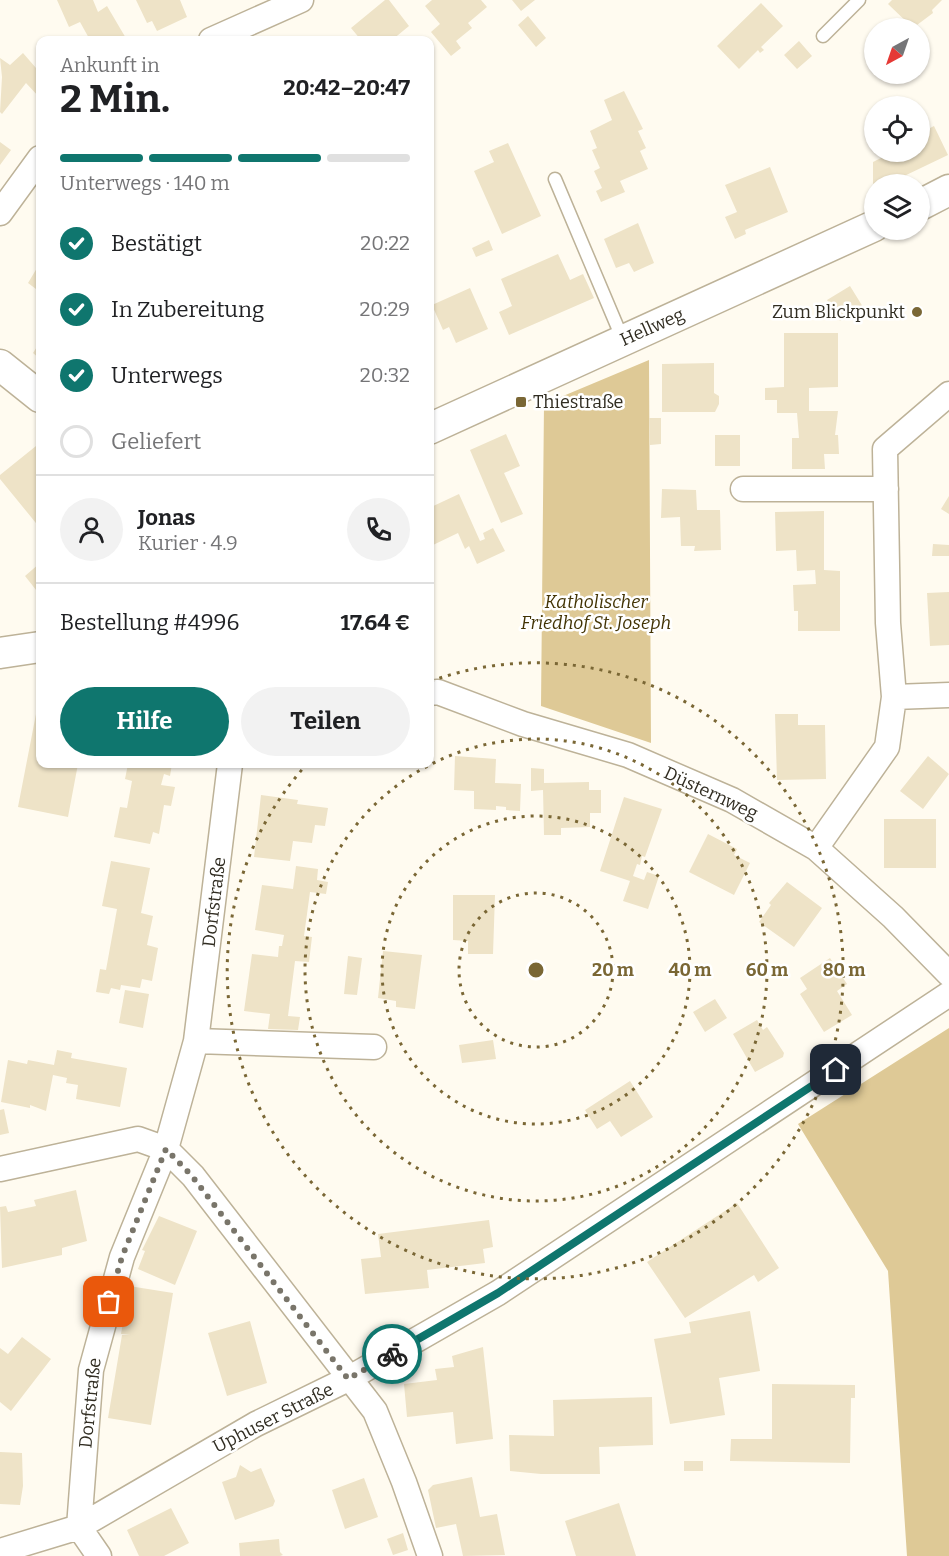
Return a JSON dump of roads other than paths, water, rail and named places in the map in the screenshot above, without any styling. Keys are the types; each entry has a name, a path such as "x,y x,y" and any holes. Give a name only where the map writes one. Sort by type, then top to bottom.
{"street":[{"path":"220,36 301,0"},
{"path":"0,213 36,164"},
{"path":"930,199 949,189"},
{"name":"Hellweg","path":"434,427 864,231"},
{"path":"0,365 36,394"},
{"path":"816,848 887,747 894,697 888,623 885,449 949,394"},
{"path":"743,489 886,489"},
{"path":"0,653 36,648"},
{"name":"Düsternweg","path":"434,692 523,724 628,755 732,800 816,848 893,917 949,974"},
{"path":"894,697 949,695"},
{"name":"Dorfstraße","path":"79,1527 91,1370 122,1257 166,1149 196,1041 230,768"},
{"name":"Uphuser Straße","path":"0,1551 79,1527 256,1424 348,1379 498,1293 949,994"},
{"path":"196,1041 374,1047"},
{"path":"0,1169 138,1139 166,1149 192,1176 375,1411 405,1482 430,1556"},
{"path":"79,1527 99,1556"}],"lane":[{"path":"823,36 859,0"},
{"path":"555,179 623,340"}],"place":[{"name":"Zum Blickpunkt","path":"917,312"},
{"name":"Thiestraße","path":"521,402"}],"park label":[{"name":"Katholischer Friedhof St. Joseph","path":"596,612"}]}
